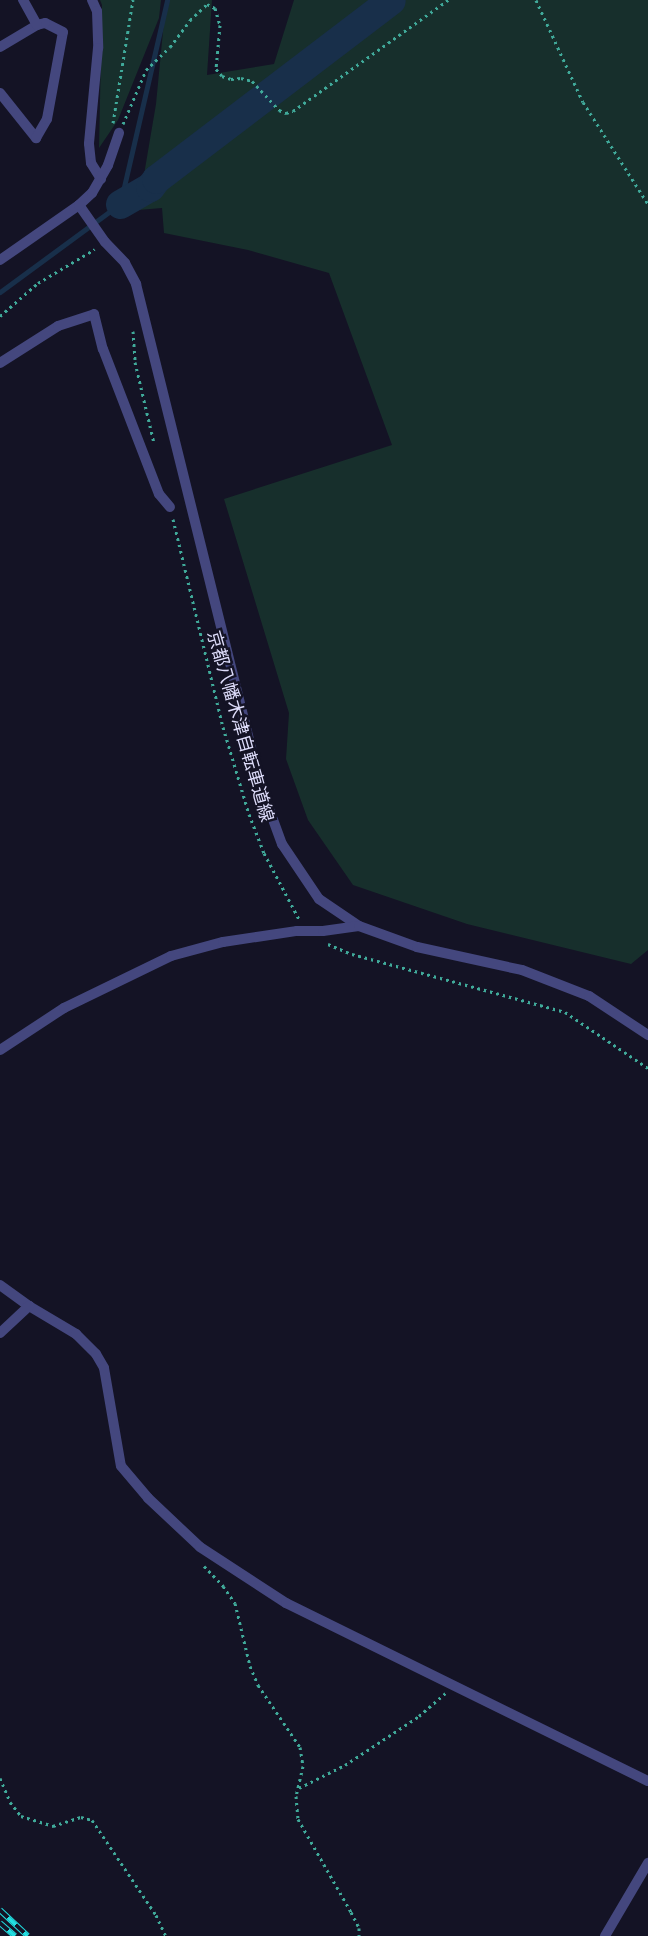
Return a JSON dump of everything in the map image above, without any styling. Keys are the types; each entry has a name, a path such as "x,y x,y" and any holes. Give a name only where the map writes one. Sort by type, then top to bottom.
{"street":[{"path":"23,0 37,25"},
{"path":"92,0 97,11 98,48 90,164 101,179"},
{"path":"0,46 37,25 45,23 63,32 47,119 36,138 0,93"},
{"path":"0,260 81,207 101,179 115,132"},
{"path":"81,207 100,235 126,263 136,284 257,775 279,836 300,874 319,900 359,926 417,947 522,970 589,996 648,1035"},
{"path":"0,364 58,326 94,314 103,348 159,494 170,507"},
{"path":"0,1050 64,1008 118,980 171,956 223,942 297,931 323,931 359,926"},
{"path":"0,1285 29,1306 76,1334 96,1354 104,1368 121,1466 148,1498 200,1547 286,1603 648,1780"},
{"path":"0,1333 29,1306"},
{"path":"605,1936 648,1863"}],"path":[{"path":"115,132 133,0"},
{"path":"115,132 146,70 170,47 190,20 207,4 215,8 220,25 216,68 222,76 230,79 241,78 252,81 279,110 286,112 293,111 448,0"},
{"path":"536,0 583,102 648,204"},
{"path":"0,316 38,283 95,248 101,254"},
{"path":"133,326 135,362 156,449"},
{"name":"京都八幡木津自転車道線","path":"170,507 223,727 246,805 264,853 301,922 297,931"},
{"path":"324,942 352,954 565,1012 648,1068"},
{"path":"200,1547 192,1555 224,1586 235,1603 250,1666 258,1684 300,1747 303,1766 296,1796 298,1818 351,1912 359,1928 359,1936"},
{"path":"299,1788 345,1765 419,1716 432,1703 458,1686"},
{"path":"0,1778 10,1802 21,1816 53,1826 81,1817 92,1820 156,1916 166,1936"}],"green space":[{"path":"100,0 161,0 159,18 118,120 99,148 102,5"},
{"path":"166,0 212,0 207,75 274,64 294,0 648,0 648,950 631,964 467,924 353,885 308,820 286,759 289,713 224,499 392,445 329,273 248,250 164,233 162,208 138,210 156,104"}],"waterway":[{"path":"0,292 120,204 167,0"},
{"path":"120,204 150,187 156,179 391,0"}],"railway":[{"path":"0,1910 28,1936"},
{"path":"0,1923 15,1936"}]}
